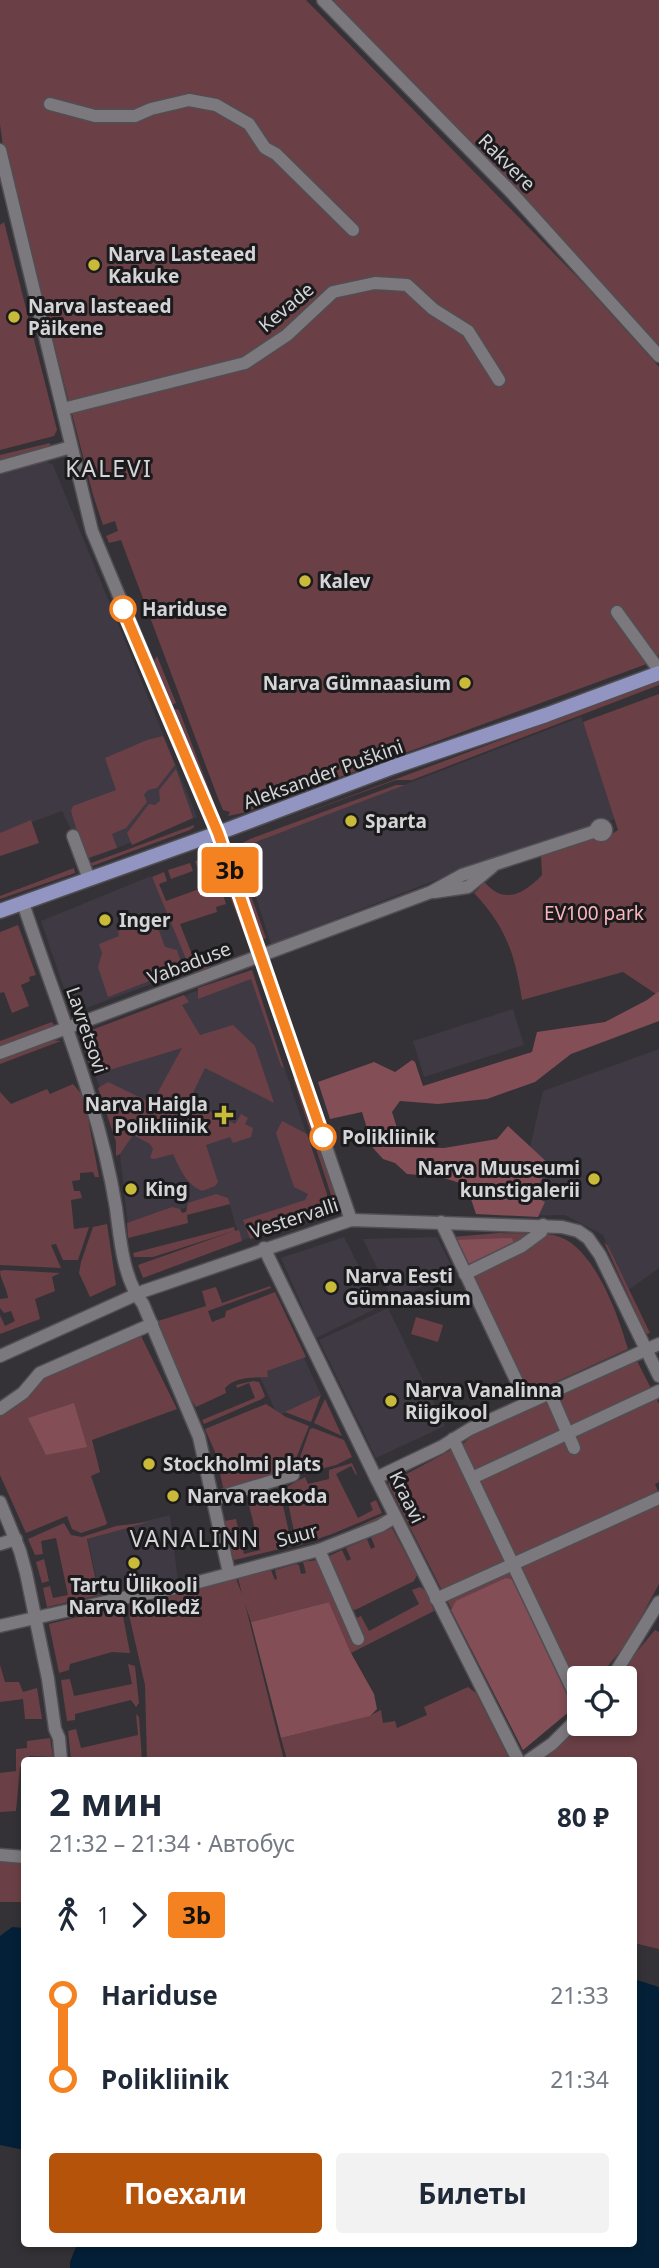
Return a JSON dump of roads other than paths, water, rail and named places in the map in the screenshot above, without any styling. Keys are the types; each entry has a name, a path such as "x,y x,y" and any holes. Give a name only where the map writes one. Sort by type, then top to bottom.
{"main road":[{"name":"Aleksander Puškini","path":"0,911 393,767 546,715 659,671"}],"street":[{"name":"Rakvere","path":"323,0 511,192 659,356"},
{"path":"50,104 95,116 135,116 151,109 189,100 216,105 249,124 265,148 276,154 353,230"},
{"path":"0,150 92,531 218,833 351,1220"},
{"name":"Kevade","path":"62,409 245,363 286,335 333,292 375,283 407,285 433,309 468,331 499,380"},
{"path":"0,467 71,447"},
{"path":"617,612 659,671"},
{"name":"Vabaduse","path":"0,1053 430,892 462,875 596,831"},
{"path":"73,836 89,879"},
{"name":"Lavretsovi","path":"23,903 101,1131 127,1272 135,1294 152,1324 199,1437 229,1573"},
{"name":"Vestervalli","path":"0,1356 135,1294 351,1220 543,1225 570,1228 588,1238 600,1255 659,1376"},
{"path":"441,1222 527,1403"},
{"path":"465,1274 522,1246 541,1232 543,1225"},
{"name":"Kraavi","path":"264,1248 395,1517 517,1757"},
{"path":"0,1409 23,1393 40,1373 152,1324"},
{"path":"376,1478 550,1392 659,1344"},
{"path":"472,1478 659,1391"},
{"path":"550,1392 574,1448"},
{"path":"453,1439 567,1677"},
{"path":"213,1499 293,1475"},
{"path":"436,1599 659,1498"},
{"path":"0,1502 16,1539 26,1573 61,1757"},
{"name":"Suur","path":"0,1626 180,1587 319,1550 380,1526 395,1517"},
{"path":"0,1544 16,1539"},
{"path":"319,1550 358,1639"},
{"path":"619,1666 659,1602"},
{"path":"533,1757 567,1729"},
{"path":"0,1855 21,1857"}],"water":[{"path":"12,1927 21,1928 21,2149 0,2145 0,1936"},
{"path":"637,1980 659,1987 659,2268 70,2268 76,2247 637,2247"}],"place":[{"name":"Narva Lasteaed Kakuke","path":"94,265"},
{"name":"Narva lasteaed Päikene","path":"14,317"},
{"name":"Kalev","path":"305,581"},
{"name":"Hariduse","path":"123,609"},
{"name":"Narva Gümnaasium","path":"465,683"},
{"name":"Sparta","path":"351,821"},
{"name":"Inger","path":"105,920"},
{"name":"Narva Haigla Polikliinik","path":"224,1115"},
{"name":"Polikliinik","path":"323,1137"},
{"name":"Narva Muuseumi kunstigalerii","path":"594,1179"},
{"name":"King","path":"131,1189"},
{"name":"Narva Eesti Gümnaasium","path":"331,1287"},
{"name":"Narva Vanalinna Riigikool","path":"391,1401"},
{"name":"Stockholmi plats","path":"149,1464"},
{"name":"Narva raekoda","path":"173,1496"},
{"name":"Tartu Ülikooli Narva Kolledž","path":"134,1563"}],"district":[{"name":"KALEVI","path":"109,468"},
{"name":"VANALINN","path":"195,1538"}],"park label":[{"name":"EV100 park","path":"594,913"}]}
